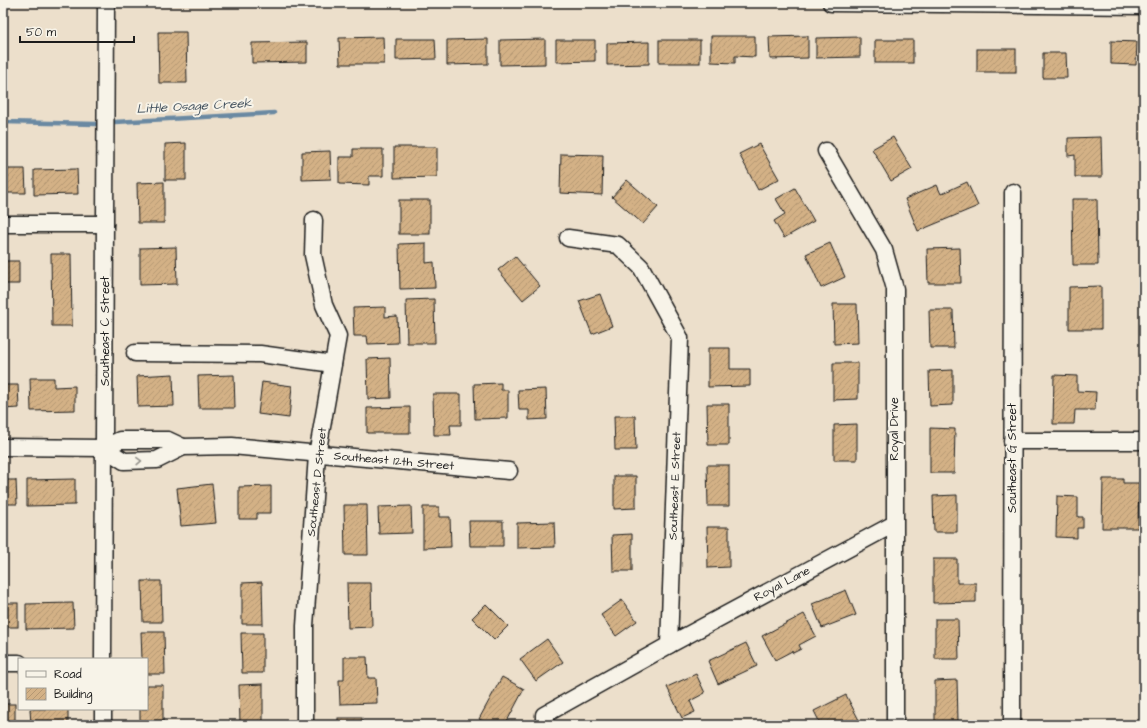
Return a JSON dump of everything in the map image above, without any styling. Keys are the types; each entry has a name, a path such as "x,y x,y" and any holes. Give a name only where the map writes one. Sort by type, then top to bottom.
{"street":[{"name":"Southeast C Street","path":"103,658 106,3"},
{"path":"831,3 1139,5"},
{"name":"Royal Drive","path":"826,151 884,250 895,288 895,725"},
{"name":"Southeast G Street","path":"1012,725 1014,192"},
{"name":"Southeast D Street","path":"305,725 305,626 317,454 338,336 324,305 313,255 314,220"},
{"path":"3,224 105,224"},
{"name":"Southeast E Street","path":"568,238 618,245 641,267 680,338 670,645"},
{"path":"135,353 260,354 333,364"},
{"name":"Southeast 12th Street","path":"3,447 104,448 120,440 168,440 183,447 232,446 509,471"},
{"path":"1012,441 1144,441"},
{"name":"Royal Lane","path":"670,645 894,524"},
{"path":"544,725 544,715 670,645"},
{"path":"3,663 18,663"},
{"path":"103,710 103,725"}],"building":[{"path":"158,32 186,32 187,83 159,83"},
{"path":"711,36 755,36 755,57 735,56 735,63 711,62"},
{"path":"808,36 808,58 770,59 769,37"},
{"path":"383,37 384,64 340,64 339,38"},
{"path":"860,37 860,57 816,58 816,38"},
{"path":"396,39 435,39 436,59 396,60"},
{"path":"488,39 488,64 447,65 447,40"},
{"path":"545,39 545,64 500,65 500,40"},
{"path":"556,40 595,40 595,61 556,62"},
{"path":"659,40 700,40 700,63 659,63"},
{"path":"875,40 913,40 913,63 875,63"},
{"path":"1111,41 1137,42 1136,65 1111,64"},
{"path":"307,42 307,62 252,63 252,43"},
{"path":"649,42 649,64 607,65 607,43"},
{"path":"977,49 1016,49 1016,72 977,72"},
{"path":"1043,53 1066,53 1067,78 1043,78"},
{"path":"893,137 912,169 891,181 872,149"},
{"path":"1101,137 1102,177 1075,177 1075,155 1068,156 1068,138"},
{"path":"186,143 186,180 165,180 165,144"},
{"path":"759,144 779,179 758,190 739,154"},
{"path":"394,147 437,147 437,177 394,178"},
{"path":"353,149 383,149 383,176 369,176 369,185 339,184 339,157 353,157"},
{"path":"330,151 331,179 302,180 302,152"},
{"path":"561,154 603,155 602,195 560,193"},
{"path":"3,169 25,169 26,193 3,193"},
{"path":"77,169 78,194 34,195 34,170"},
{"path":"627,180 658,207 643,224 612,197"},
{"path":"164,182 164,223 138,223 137,183"},
{"path":"967,182 978,206 918,231 905,199 937,185 941,194"},
{"path":"795,188 814,221 784,238 774,221 785,214 776,199"},
{"path":"1072,199 1097,199 1098,265 1073,265"},
{"path":"399,200 430,200 430,234 399,234"},
{"path":"426,243 426,263 434,262 435,288 400,289 399,244"},
{"path":"830,243 845,277 821,288 806,254"},
{"path":"176,247 177,284 140,285 140,248"},
{"path":"960,248 961,283 928,283 927,249"},
{"path":"51,254 71,254 72,326 52,326"},
{"path":"515,256 540,286 523,300 498,270"},
{"path":"3,261 19,261 19,284 3,284"},
{"path":"1101,286 1101,329 1069,329 1069,287"},
{"path":"600,294 612,326 592,334 579,301"},
{"path":"434,299 435,343 407,343 406,300"},
{"path":"833,304 857,304 858,343 834,344"},
{"path":"385,307 385,317 397,316 398,343 368,344 367,336 354,336 353,308"},
{"path":"929,310 953,310 954,348 930,348"},
{"path":"708,348 730,348 730,369 750,369 750,386 708,387"},
{"path":"390,358 391,398 368,399 367,359"},
{"path":"833,363 858,363 858,399 833,400"},
{"path":"953,370 953,405 930,406 929,371"},
{"path":"173,374 174,406 138,407 137,376"},
{"path":"234,375 235,408 199,408 198,376"},
{"path":"1054,375 1077,376 1077,391 1096,392 1095,410 1075,410 1074,424 1053,424"},
{"path":"30,378 54,378 54,387 75,386 75,410 31,411"},
{"path":"262,382 292,386 289,418 258,414"},
{"path":"501,383 501,390 508,390 508,418 475,419 474,384"},
{"path":"3,385 18,385 19,408 3,409"},
{"path":"546,389 547,419 529,420 529,410 519,410 518,390"},
{"path":"433,394 461,394 461,425 450,425 451,435 434,435"},
{"path":"707,404 729,404 729,445 708,445"},
{"path":"410,407 410,433 367,433 367,408"},
{"path":"614,416 635,416 636,450 615,450"},
{"path":"857,424 857,460 834,460 834,425"},
{"path":"930,428 955,429 954,473 930,473"},
{"path":"707,465 729,465 729,506 708,506"},
{"path":"614,476 636,476 636,508 614,509"},
{"path":"75,479 75,505 27,506 27,480"},
{"path":"1103,479 1123,479 1123,483 1139,483 1138,528 1102,528"},
{"path":"3,480 16,480 17,504 3,504"},
{"path":"212,484 216,523 181,526 177,488"},
{"path":"271,486 271,513 257,513 257,519 239,519 239,487"},
{"path":"957,495 957,532 934,532 933,496"},
{"path":"1057,496 1078,497 1078,517 1083,517 1083,528 1077,528 1077,538 1056,537"},
{"path":"344,505 367,505 368,555 345,555"},
{"path":"411,506 412,533 379,534 378,507"},
{"path":"423,507 439,507 439,517 450,517 451,547 423,548"},
{"path":"469,521 503,521 503,546 470,546"},
{"path":"554,522 555,547 517,548 517,523"},
{"path":"707,527 729,527 729,567 708,568"},
{"path":"632,534 632,571 613,571 612,535"},
{"path":"933,559 957,559 957,583 976,583 976,602 933,603"},
{"path":"142,581 161,581 162,622 143,622"},
{"path":"262,582 263,624 242,624 242,583"},
{"path":"347,583 371,583 372,627 348,628"},
{"path":"846,590 856,615 822,628 812,604"},
{"path":"622,600 637,621 616,636 601,615"},
{"path":"3,603 18,603 18,627 3,627"},
{"path":"73,603 74,628 26,629 26,604"},
{"path":"486,604 508,626 494,640 472,618"},
{"path":"804,614 816,636 799,645 801,649 793,653 792,651 775,660 762,636"},
{"path":"935,619 958,619 959,659 935,659"},
{"path":"141,632 164,632 165,674 148,674 148,658 142,658"},
{"path":"241,633 263,633 263,673 242,673"},
{"path":"547,639 563,662 536,681 520,659"},
{"path":"746,643 757,666 718,684 708,661"},
{"path":"344,657 367,657 368,678 376,678 377,703 340,704 339,680 344,680"},
{"path":"696,674 705,693 690,701 695,712 682,718 667,687"},
{"path":"502,677 524,689 505,725 491,725 479,719"},
{"path":"957,680 958,721 935,722 935,681"},
{"path":"263,684 263,723 240,723 239,685"},
{"path":"148,685 163,685 163,723 140,723 140,710 148,710"},
{"path":"846,695 860,722 853,725 821,725 814,711"},
{"path":"3,704 15,704 15,725 3,725"},
{"path":"30,710 68,710 68,725 31,725"},
{"path":"338,718 362,718 362,725 338,725"},
{"path":"1044,722 1069,722 1069,725 1044,725"}],"waterway":[{"name":"Little Osage Creek","path":"115,122 274,113"},
{"name":"Little Osage Creek","path":"3,122 96,124"}]}
